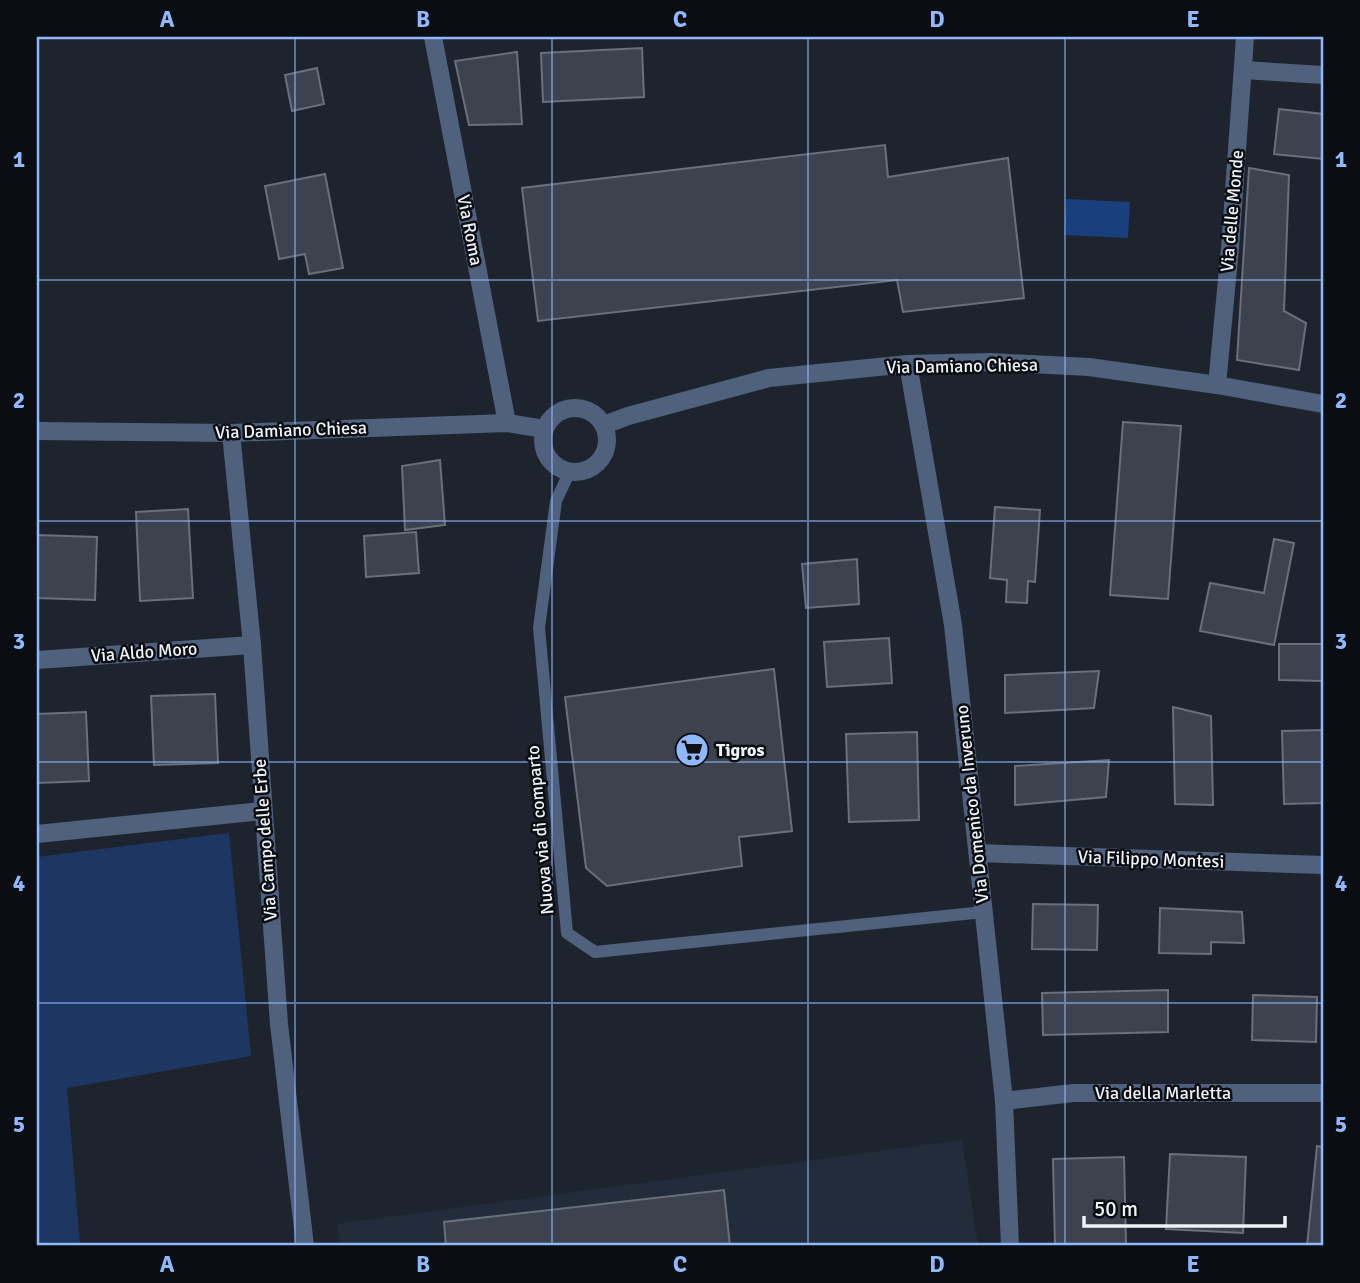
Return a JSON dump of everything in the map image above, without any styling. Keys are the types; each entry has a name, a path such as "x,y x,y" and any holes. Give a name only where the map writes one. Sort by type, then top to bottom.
{"street":[{"name":"Via Roma","path":"433,37 507,423"},
{"name":"Via delle Monde","path":"1217,385 1245,37"},
{"path":"1243,70 1323,75"},
{"name":"Via Damiano Chiesa","path":"604,425 628,416 769,379 908,364 990,362 1089,367 1217,385 1323,404"},
{"name":"Via Domenico da Inveruno","path":"908,364 953,625 1004,1101 1010,1246"},
{"path":"578,407 589,410 598,416 604,425 607,435 604,454 589,469 561,469 547,456 542,439 544,429 557,412 578,407"},
{"name":"Via Damiano Chiesa","path":"37,431 231,433 507,423 544,429"},
{"name":"Via Campo delle Erbe","path":"231,433 252,645 279,1024 304,1246"},
{"name":"Via Aldo Moro","path":"37,660 252,645"},
{"path":"37,834 262,811"},
{"name":"Via Filippo Montesi","path":"978,853 1323,865"},
{"name":"Via della Marletta","path":"1004,1101 1073,1093 1323,1093"}],"lane":[{"name":"Nuova via di comparto","path":"569,471 556,501 539,628 567,933 595,952 984,912"}],"shaded area":[{"path":"1066,199 1130,202 1128,238 1064,235"},
{"path":"229,833 251,1056 67,1088 80,1246 37,1246 37,857"},
{"path":"962,1140 978,1246 340,1246 337,1224"}],"building":[{"path":"642,48 644,97 543,102 541,53"},
{"path":"517,52 522,124 469,125 455,61"},
{"path":"317,68 324,104 292,111 285,75"},
{"path":"1279,109 1323,114 1323,159 1274,154"},
{"path":"885,145 888,177 1008,158 1024,298 903,312 897,280 538,321 522,188"},
{"path":"1249,168 1289,175 1284,311 1306,323 1299,370 1237,360"},
{"path":"325,174 343,268 309,274 305,254 279,259 265,186"},
{"path":"1123,422 1181,426 1168,599 1110,595"},
{"path":"440,460 445,525 405,530 402,466"},
{"path":"995,507 1040,510 1035,582 1028,581 1027,603 1006,602 1007,580 990,578"},
{"path":"188,509 193,598 140,601 136,512"},
{"path":"416,532 419,573 366,577 364,536"},
{"path":"37,535 97,537 95,600 37,598"},
{"path":"1274,539 1294,543 1274,645 1200,631 1210,583 1264,593"},
{"path":"857,559 859,604 806,608 802,564"},
{"path":"889,638 892,683 827,687 824,642"},
{"path":"1279,644 1323,644 1323,681 1279,680"},
{"path":"774,669 792,831 739,837 742,866 607,886 586,868 565,697"},
{"path":"1099,671 1094,708 1005,713 1005,675"},
{"path":"215,694 218,763 154,765 151,696"},
{"path":"1173,707 1211,716 1213,805 1175,804"},
{"path":"86,712 89,781 37,783 37,714"},
{"path":"1323,730 1323,803 1284,804 1282,731"},
{"path":"917,732 919,820 849,822 846,734"},
{"path":"1109,760 1106,797 1015,805 1015,766"},
{"path":"1033,904 1098,905 1097,950 1032,949"},
{"path":"1160,908 1242,912 1244,943 1211,942 1211,954 1159,953"},
{"path":"1168,990 1168,1032 1043,1035 1042,993"},
{"path":"1253,995 1317,997 1316,1042 1252,1040"},
{"path":"1317,1146 1323,1147 1323,1246 1307,1246"},
{"path":"1170,1154 1246,1157 1243,1233 1166,1229"},
{"path":"1124,1157 1126,1244 1055,1246 1053,1159"},
{"path":"724,1190 730,1246 446,1246 444,1222"}],"place":[{"name":"Tigros","path":"692,750"}]}
